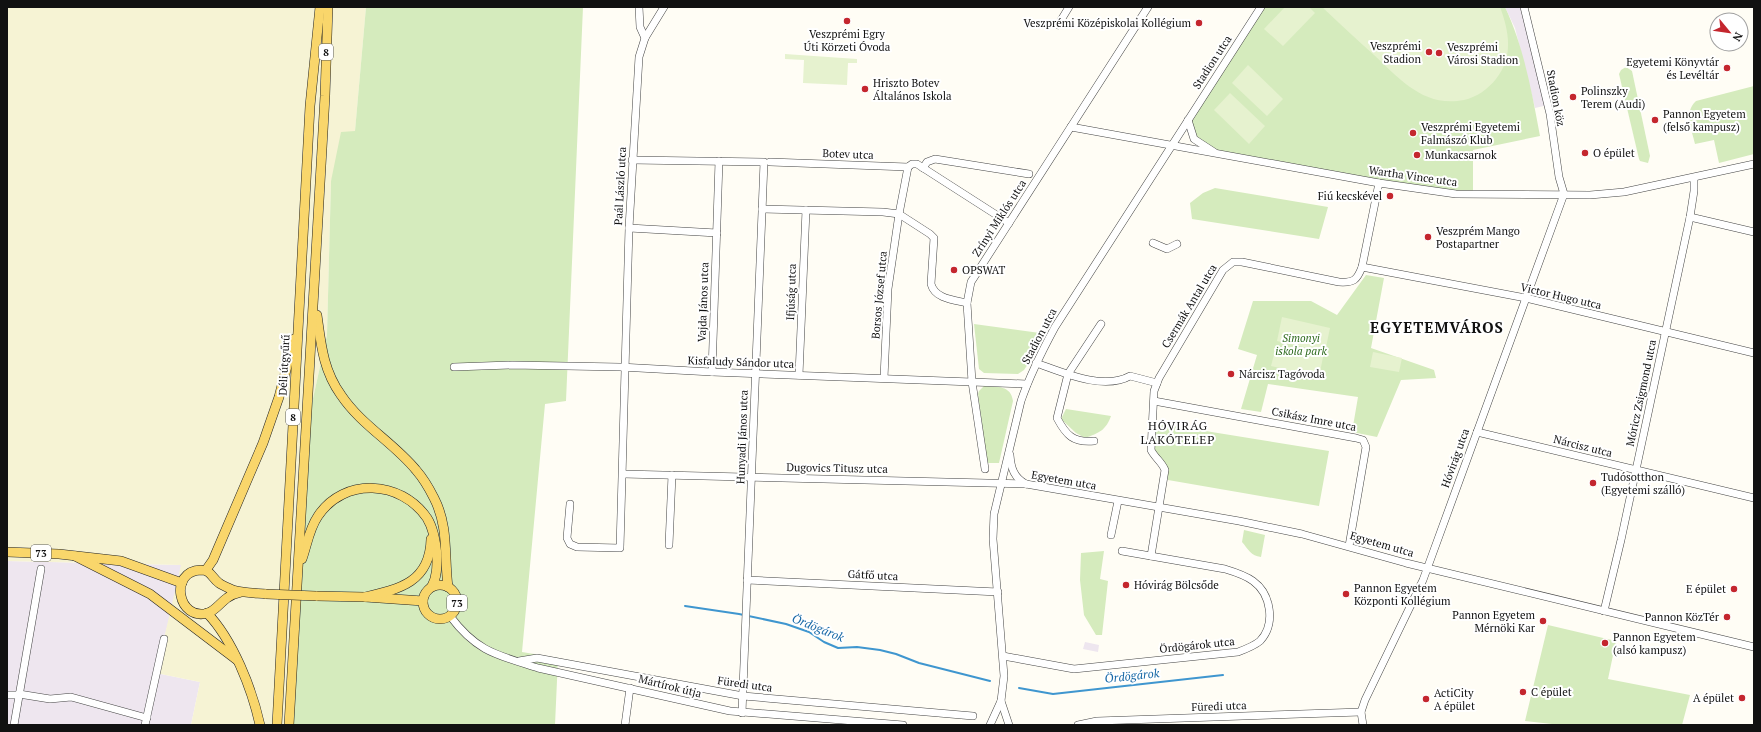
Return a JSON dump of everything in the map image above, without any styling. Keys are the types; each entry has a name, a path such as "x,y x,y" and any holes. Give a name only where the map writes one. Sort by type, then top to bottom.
{"main road":[{"name":"Déli útgyűrű","path":"277,725 310,106 320,7"},
{"name":"8","path":"289,725 325,96 328,7"},
{"path":"314,292 320,343 329,374 340,395 353,410 416,469 438,507 445,530 448,587"},
{"path":"206,570 213,560 262,443 279,397 299,319"},
{"path":"240,592 226,598 215,609 202,614 191,611 186,607 180,596 180,590 185,578 194,571 206,570 211,573 219,583 240,592 423,601 426,592 435,580 436,551 431,527 427,518 418,508 401,496 392,492 369,487 355,489 335,498 318,516 309,534 298,578"},
{"path":"364,597 396,590 409,583 418,575 428,558 431,541 431,527"},
{"name":"73","path":"7,552 75,556 121,561 182,583"},
{"path":"75,556 150,594 237,660"},
{"name":"73","path":"423,601 425,610 432,617 442,619 450,616 456,608 457,598 448,587 438,585 432,586"},
{"path":"207,613 218,624 237,660 250,689 260,725"}],"street":[{"path":"639,7 640,27 645,38"},
{"name":"Paál László utca","path":"626,367 629,228 639,57 645,38 664,7"},
{"path":"1058,25 1070,7"},
{"name":"Zrínyi Miklós utca","path":"985,469 972,382 967,303 970,286 975,274 1148,7"},
{"name":"Stadion utca","path":"990,725 1002,701 1004,676 993,529 994,514 1021,401 1027,384 1055,327 1261,7"},
{"name":"Stadion köz","path":"1524,7 1550,114 1559,177 1564,194"},
{"path":"1188,120 1194,139 1217,154"},
{"name":"Wartha Vince utca","path":"1070,127 1379,183 1456,194 1590,195 1624,192 1754,164"},
{"path":"923,168 927,162 935,159 1029,174"},
{"name":"Botev utca","path":"632,160 767,162 908,167 912,164 917,164 1009,223"},
{"name":"Vajda János utca","path":"712,372 719,161"},
{"name":"Hunyadi János utca","path":"742,713 762,210 767,162"},
{"name":"Borsos József utca","path":"884,378 888,289 898,214 908,167"},
{"name":"Móricz Zsigmond utca","path":"1604,611 1690,217 1694,191 1694,178"},
{"name":"Csermák Antal utca","path":"1151,556 1165,470 1163,464 1154,457 1150,450 1157,382 1223,270 1233,262 1242,262 1349,283 1358,278 1362,267 1379,183"},
{"name":"Hóvirág utca","path":"1363,725 1362,712 1364,700 1423,580 1564,194"},
{"path":"762,210 883,212 898,214 934,238 931,284 934,291 942,297 967,303"},
{"name":"Ifjúság utca","path":"799,375 806,210"},
{"path":"1690,217 1754,232"},
{"path":"629,228 717,233"},
{"path":"1153,243 1166,248 1177,244"},
{"name":"Victor Hugo utca","path":"1362,267 1526,298 1754,353"},
{"path":"1094,441 1082,442 1065,433 1057,418 1068,374 1101,324"},
{"path":"1036,363 1080,379 1103,381 1123,380 1130,376 1157,382"},
{"name":"Kisfaludy Sándor utca","path":"454,367 512,365 626,367 756,374 1027,384"},
{"path":"570,504 566,538 570,544 577,547 620,548 626,367"},
{"name":"Csikász Imre utca","path":"1154,401 1363,440 1366,447 1349,546"},
{"name":"Nárcisz utca","path":"1477,432 1754,498"},
{"path":"1009,452 1011,466 1016,477 1026,484"},
{"name":"Dugovics Titusz utca","path":"623,474 1001,483"},
{"path":"669,545 672,475"},
{"name":"Egyetem utca","path":"1001,483 1026,484 1250,523 1349,546 1427,568 1754,647"},
{"path":"1111,535 1118,501"},
{"name":"Ördögárok utca","path":"1003,656 1074,669 1238,652 1256,644 1266,631 1270,610 1266,596 1253,581 1241,574 1225,569 1122,551"},
{"path":"14,725 41,569"},
{"name":"Gátfő utca","path":"747,580 998,592"},
{"name":"Mártírok útja","path":"450,616 462,631 476,644 516,662 538,668 713,708 742,713 903,725"},
{"path":"7,694 50,699 71,697 146,722 164,639"},
{"name":"Füredi utca","path":"516,662 537,658 743,696 972,716"},
{"path":"625,725 630,688"},
{"path":"1002,701 1009,725"},
{"name":"Füredi utca","path":"1078,725 1097,721 1362,712"}],"shaded area":[{"path":"7,7 366,7 355,131 331,181 327,335 310,412 285,725 191,725 200,682 156,673 181,565 7,561"},
{"path":"1505,7 1525,7 1548,105 1535,108 1515,28"},
{"path":"7,561 182,565 156,673 200,682 191,725 7,725"},
{"path":"1085,642 1099,645 1098,652 1083,649"}],"green space":[{"path":"366,7 583,7 566,401 545,404 522,652 558,658 555,725 285,725 310,412 327,335 331,181 341,132 355,131"},
{"path":"1261,7 1505,7 1512,22 1522,54 1540,136 1473,150 1473,194 1456,194 1217,154 1194,139 1188,120"},
{"path":"1285,7 1309,7 1315,13 1283,46 1264,29"},
{"name":"Veszprémi Városi Stadion","path":"1322,7 1500,7 1506,25 1508,53 1502,71 1486,89 1478,95 1464,100 1437,100 1425,96 1403,82"},
{"path":"785,54 857,59 857,63 848,63 847,85 803,83 804,60 785,59"},
{"path":"1248,65 1283,99 1267,116 1232,83"},
{"path":"1626,67 1632,71 1650,156 1648,163 1640,161 1639,159 1619,74 1621,70"},
{"path":"1754,86 1754,154 1719,163 1714,140 1695,144 1689,116 1692,106 1696,101"},
{"path":"1230,93 1265,126 1249,144 1214,110"},
{"path":"1215,188 1328,207 1319,239 1192,219 1190,203 1203,193"},
{"name":"Simonyi iskola park","path":"1366,275 1384,278 1371,348 1434,370 1436,378 1401,380 1377,437 1352,432 1358,397 1268,384 1261,412 1241,409 1257,355 1238,349 1253,301 1311,301 1337,315"},
{"path":"1282,317 1330,328 1325,352 1277,341"},
{"path":"974,324 1040,333 1028,364 1024,370 1018,374 984,373 979,369"},
{"path":"1276,347 1323,357 1319,377 1271,366"},
{"path":"1373,352 1402,358 1399,372 1370,367"},
{"path":"984,386 1006,389 1012,396 1013,401 999,463 987,463 978,394"},
{"path":"1066,409 1111,416 1104,428 1085,438 1076,433 1061,419"},
{"path":"1156,423 1329,451 1319,506 1168,480 1167,466 1157,456 1153,446"},
{"path":"1244,530 1265,535 1261,557 1252,554 1242,542"},
{"path":"1104,551 1100,579 1108,581 1102,635 1096,635 1084,615 1080,580 1081,553"},
{"path":"1548,625 1616,641 1608,679 1690,695 1682,725 1561,725 1525,721"}],"waterway":[{"name":"Ördögárok","path":"685,606 739,614 786,624 809,632 824,642 838,648 857,647 880,650 896,654 919,663 990,681"},
{"name":"Ördögárok","path":"1019,688 1053,694 1223,675"}],"place":[{"name":"Veszprémi Egry Úti Körzeti Óvoda","path":"847,21"},
{"name":"Veszprémi Középiskolai Kollégium","path":"1199,23"},
{"name":"Veszprémi Stadion","path":"1429,52"},
{"name":"Veszprémi Városi Stadion","path":"1439,53"},
{"name":"Egyetemi Könyvtár és Levéltár","path":"1727,68"},
{"name":"Hriszto Botev Általános Iskola","path":"865,89"},
{"name":"Polinszky Terem (Audi)","path":"1573,97"},
{"name":"Pannon Egyetem (felső kampusz)","path":"1655,120"},
{"name":"Veszprémi Egyetemi Falmászó Klub","path":"1413,133"},
{"name":"O épület","path":"1585,153"},
{"name":"Munkacsarnok","path":"1417,155"},
{"name":"Fiú kecskével","path":"1390,196"},
{"name":"Veszprém Mango Postapartner","path":"1428,237"},
{"name":"OPSWAT","path":"954,270"},
{"name":"Nárcisz Tagóvoda","path":"1231,374"},
{"name":"Tudósotthon (Egyetemi szálló)","path":"1593,483"},
{"name":"Hóvirág Bölcsőde","path":"1126,585"},
{"name":"E épület","path":"1734,589"},
{"name":"Pannon Egyetem Központi Kollégium","path":"1346,594"},
{"name":"Pannon KözTér","path":"1727,617"},
{"name":"Pannon Egyetem Mérnöki Kar","path":"1543,621"},
{"name":"Pannon Egyetem (alsó kampusz)","path":"1605,643"},
{"name":"C épület","path":"1523,692"},
{"name":"A épület","path":"1742,698"},
{"name":"ActiCity A épület","path":"1426,699"}],"district":[{"name":"EGYETEMVÁROS","path":"1437,328"},
{"name":"HÓVIRÁG LAKÓTELEP","path":"1178,433"}]}
